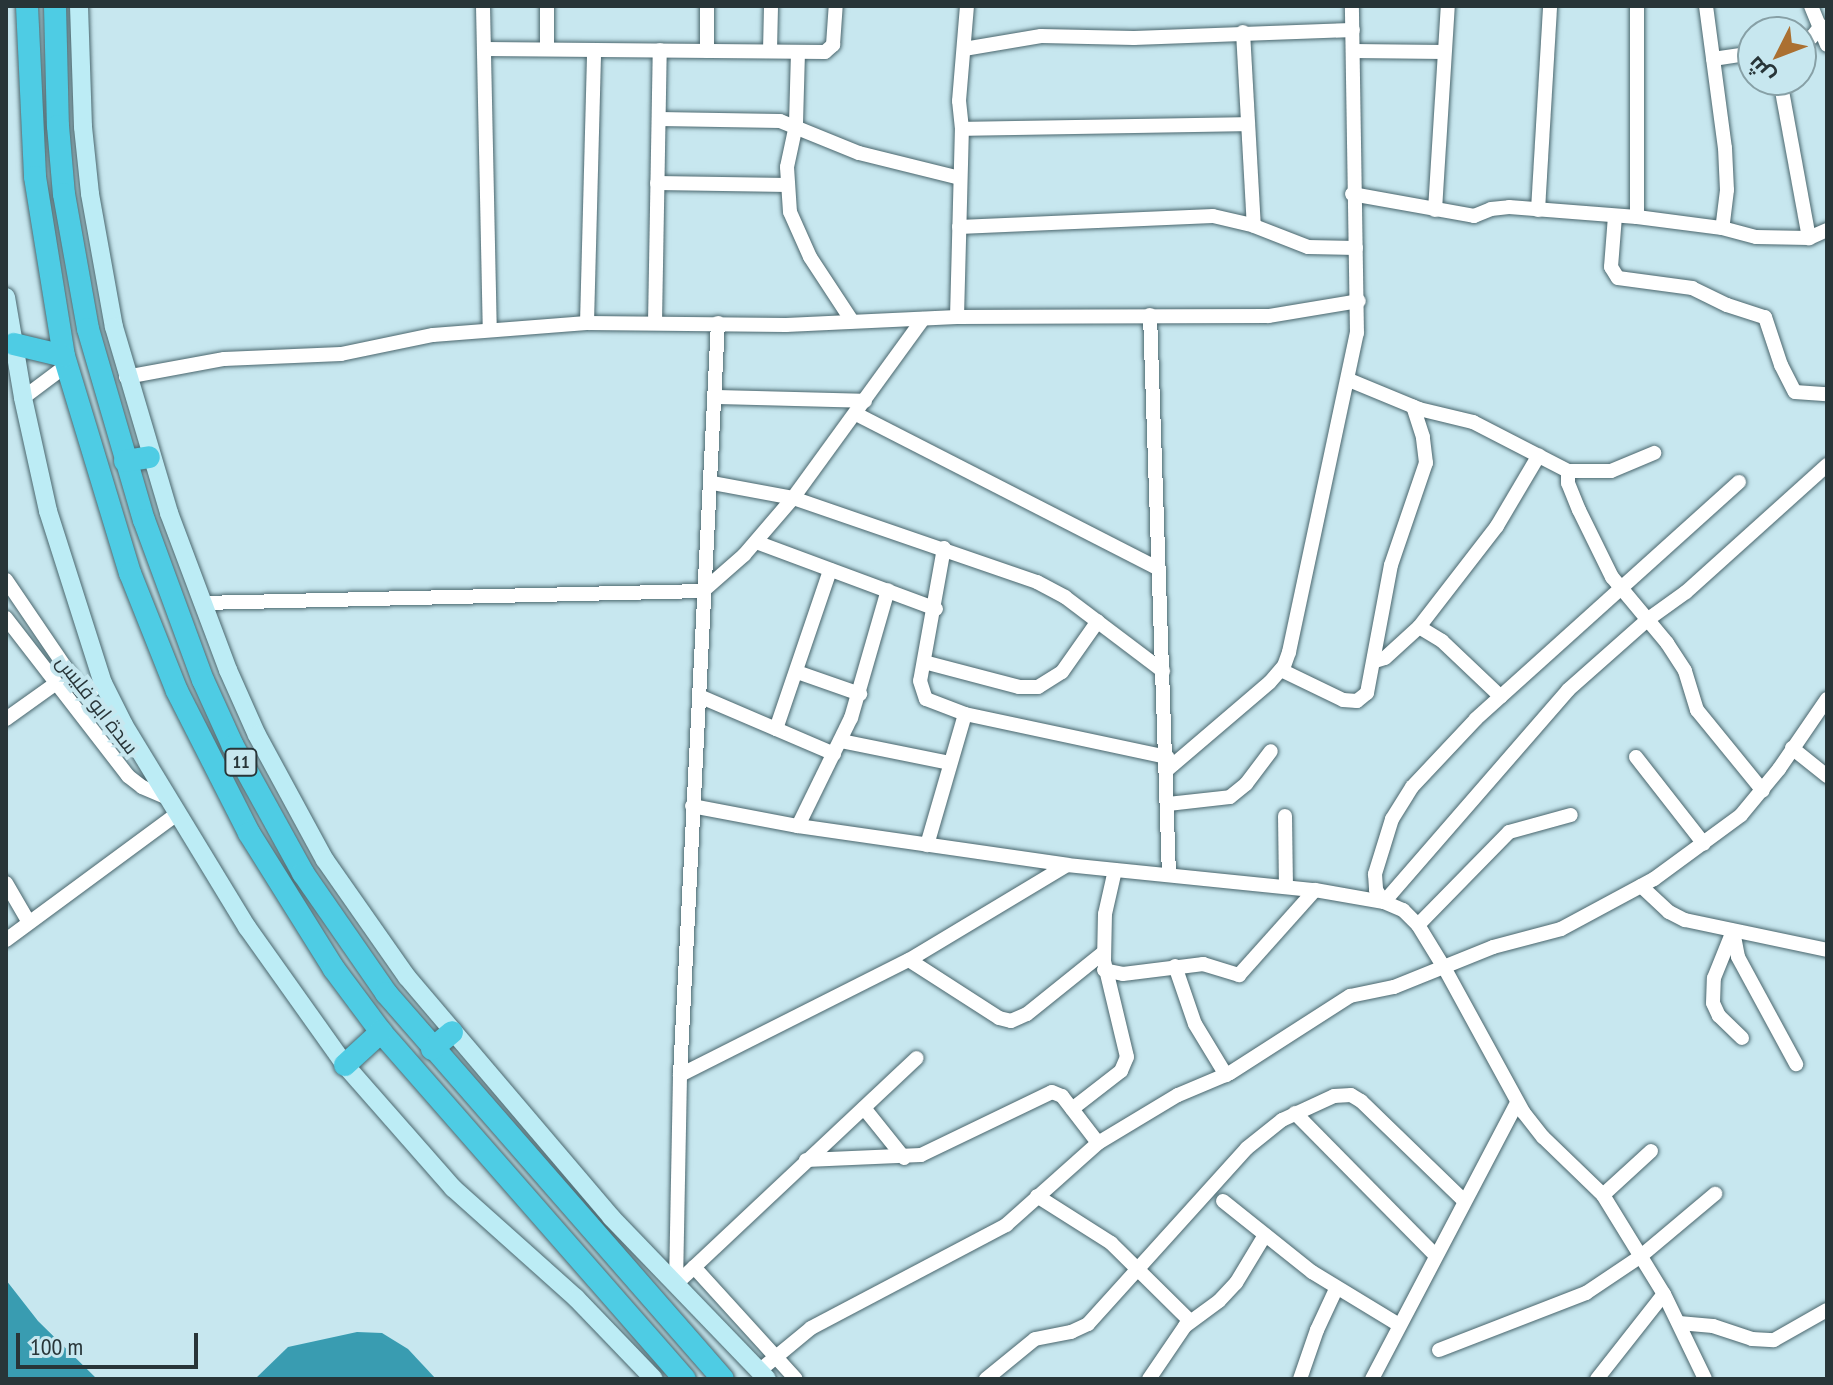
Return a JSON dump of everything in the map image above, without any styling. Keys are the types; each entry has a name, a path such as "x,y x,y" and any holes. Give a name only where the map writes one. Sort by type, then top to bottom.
{"highway":[{"name":"11","path":"27,6 35,177 66,361 130,573 177,691 249,833 334,969 381,1032 679,1373"},
{"name":"11","path":"55,6 59,140 74,262 91,343 125,461 203,680 266,811 343,934 432,1049 723,1379"},
{"path":"28,56 55,57"},
{"path":"14,344 66,361"},
{"path":"125,461 149,457"},
{"path":"345,1065 381,1032"},
{"path":"432,1049 452,1032"},
{"path":"679,1373 691,1344"}],"main road":[{"path":"79,6 83,127 90,194 106,288 126,377 149,457 202,603 257,735 318,848 365,920 452,1032 584,1187 763,1375"},
{"path":"6,297 23,398 48,511 103,683 124,725 247,927 345,1065 453,1188 576,1298 654,1379"}],"street":[{"path":"483,6 490,330"},
{"path":"547,6 547,49"},
{"path":"707,6 707,51"},
{"path":"770,51 771,6"},
{"path":"484,49 798,52 831,49 836,6"},
{"path":"957,317 962,129 959,101 967,6"},
{"path":"1167,764 1281,670 1289,652 1349,380 1359,301 1352,194 1352,6"},
{"path":"1435,210 1448,6"},
{"path":"1538,210 1550,6"},
{"path":"1637,6 1637,217"},
{"path":"1706,6 1725,148 1727,190 1722,228"},
{"path":"1811,6 1827,45"},
{"path":"1817,31 1821,26"},
{"path":"964,49 1041,36 1134,38 1353,30"},
{"path":"1243,32 1254,226"},
{"path":"587,323 594,50"},
{"path":"655,323 660,50"},
{"path":"1353,51 1444,52"},
{"path":"798,52 796,125 787,167 795,230 852,321"},
{"path":"1713,59 1737,55"},
{"path":"1783,96 1809,238"},
{"path":"659,119 780,121 859,153 960,178"},
{"path":"962,129 1248,124"},
{"path":"657,183 788,185"},
{"path":"1352,194 1474,216 1509,207 1637,217 1722,228 1756,237 1809,238 1827,230"},
{"path":"959,227 1213,216 1254,226 1308,247 1356,248"},
{"path":"1615,216 1612,273 1618,278 1692,288 1727,305 1765,317 1781,365 1795,392 1827,394"},
{"path":"126,377 224,359 341,354 417,337 587,323 1269,316 1359,301"},
{"path":"1150,315 1169,875"},
{"path":"202,603 703,591 756,542 793,498 923,319"},
{"path":"676,1284 680,1075 718,323"},
{"path":"23,398 66,361"},
{"path":"1349,380 1413,407 1473,422 1568,471 1611,471 1654,453"},
{"path":"715,397 860,408 1159,569"},
{"path":"1281,670 1353,702 1367,693 1391,565 1426,463 1423,437 1413,407"},
{"path":"1375,661 1385,658 1419,627 1497,526 1535,468 1539,455"},
{"path":"1384,902 1568,690 1647,620 1686,592 1827,465"},
{"path":"1568,471 1568,483 1579,510 1621,592 1647,620 1685,671 1697,710 1763,791"},
{"path":"1384,902 1376,890 1375,874 1396,810 1450,746 1562,639 1621,592 1739,482"},
{"path":"712,483 793,498 1037,582 1098,621 1163,671"},
{"path":"756,542 936,609"},
{"path":"944,548 936,609 920,681 923,695 934,704 965,714 1167,764"},
{"path":"776,729 830,570"},
{"name":"سدة ابو فليس","path":"6,580 80,689 88,693 103,683"},
{"path":"798,826 838,747 860,694 888,590"},
{"name":"سدة ابو فليس","path":"6,618 128,776 174,806"},
{"path":"924,662 1019,687 1038,687 1062,672 1098,621"},
{"path":"1419,627 1451,648 1501,697"},
{"path":"797,672 860,694"},
{"path":"6,719 55,684"},
{"path":"699,696 776,729 838,747 950,763"},
{"path":"763,1375 776,1356 811,1328 1006,1225 1098,1143 1178,1095 1226,1075 1350,996 1394,987 1445,969 1493,947 1561,929 1641,886 1741,815 1763,791 1827,699"},
{"path":"927,845 965,714"},
{"path":"1792,748 1827,776"},
{"path":"1168,804 1230,797 1246,784 1271,751"},
{"path":"1636,757 1704,844"},
{"path":"6,940 174,806"},
{"path":"692,806 798,826 1067,865 1315,890 1384,902 1403,910 1418,925 1445,969 1517,1103 1543,1137 1603,1195 1664,1294 1705,1379"},
{"path":"1418,925 1509,832 1571,815"},
{"path":"1285,816 1286,887"},
{"path":"680,1075 909,960 1067,865"},
{"path":"1072,1109 1121,1071 1127,1057 1104,970 1105,914 1115,870"},
{"path":"6,883 28,921"},
{"path":"1641,886 1676,916 1827,950"},
{"path":"1104,970 1123,974 1203,964 1239,975 1315,890"},
{"path":"1733,931 1714,978 1713,1003 1719,1016 1742,1038"},
{"path":"1733,931 1738,957 1796,1064"},
{"path":"909,960 999,1018 1011,1021 1027,1014 1103,953"},
{"path":"1175,966 1190,1013 1226,1075"},
{"path":"676,1284 917,1058"},
{"path":"806,1160 904,1158 937,1149 1046,1093 1057,1093 1098,1143"},
{"path":"986,1379 1035,1339 1084,1327 1247,1148 1295,1113 1339,1094 1356,1097 1463,1200"},
{"path":"1372,1379 1463,1200 1517,1103"},
{"path":"864,1108 904,1158"},
{"path":"1295,1113 1435,1255"},
{"path":"1603,1195 1651,1151"},
{"path":"1439,1350 1571,1301 1641,1256 1715,1194"},
{"path":"1037,1196 1097,1232 1190,1321"},
{"path":"1223,1201 1336,1289 1399,1325"},
{"path":"1149,1379 1190,1321 1228,1293 1265,1235"},
{"path":"694,1267 796,1379"},
{"path":"1300,1379 1312,1342 1336,1289"},
{"path":"1597,1379 1664,1294"},
{"path":"1679,1323 1713,1326 1752,1339 1774,1340 1827,1310"}],"water":[{"path":"6,1280 38,1321 97,1379 6,1379"},
{"path":"357,1332 382,1333 408,1349 436,1379 255,1379 288,1347"}]}
